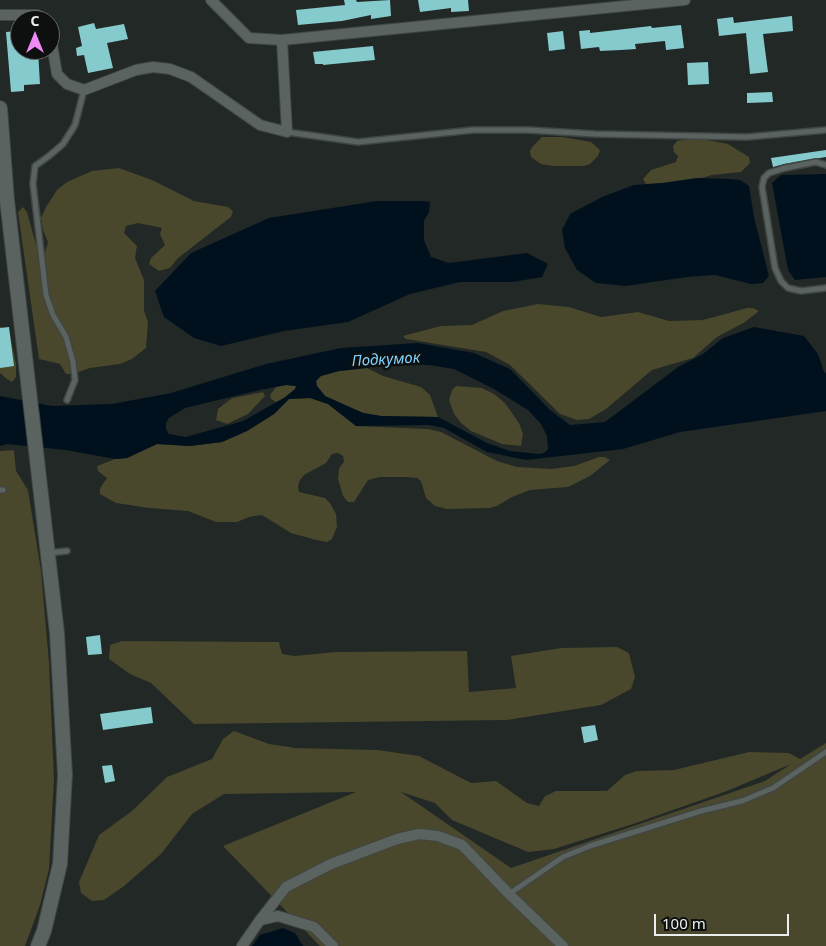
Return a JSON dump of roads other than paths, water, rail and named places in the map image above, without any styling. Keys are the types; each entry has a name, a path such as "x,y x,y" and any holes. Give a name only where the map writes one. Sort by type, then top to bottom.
{"street":[{"path":"211,0 249,38 282,40 685,0"},
{"path":"55,60 57,74 67,84 84,90 136,70 153,67 170,69 191,77 260,125 287,132 282,40"},
{"path":"0,115 3,201 25,353 57,632 65,776 60,864 44,931 38,946"},
{"path":"242,946 286,887 330,864 397,839 420,834 438,836 462,845 563,946"},
{"path":"260,920 278,916 307,924 314,927 333,946"}],"lane":[{"path":"67,400 75,380 73,362 66,337 46,295 33,184 35,166 63,144 75,125 84,90"},
{"path":"287,132 358,142 472,130 747,137 826,130"},
{"path":"826,165 816,162 769,173 764,178 762,187 775,268 780,281 788,288 802,291 826,288"},
{"path":"47,553 67,551"},
{"path":"509,894 563,857 590,846 701,811 742,801 773,788 826,752"}],"water":[{"path":"826,174 826,277 795,280 788,270 772,183 781,175"},
{"path":"697,178 740,180 749,186 754,217 769,276 763,283 751,284 715,275 626,286 596,283 577,270 565,248 562,230 570,214 602,197 634,185"},
{"path":"377,201 430,202 429,212 424,221 424,240 431,257 449,263 527,253 548,264 542,277 512,282 460,282 410,294 348,322 284,331 221,346 194,338 164,317 155,291 191,253 269,218"},
{"name":"Подкумок","path":"754,327 804,336 818,354 826,373 826,411 680,432 623,449 526,460 487,452 444,428 428,425 356,426 328,404 310,398 289,399 274,414 247,431 222,442 190,446 157,444 127,458 115,459 66,450 7,444 0,446 0,396 52,406 112,404 171,393 266,364 341,348 418,343 474,353 510,369 550,410 570,425 605,422 678,367 703,354 723,338","holes":["385,364 429,365 454,369 494,389 528,410 541,424 547,436 548,449 544,453 539,454 510,451 487,443 438,417 381,416 363,413 325,396 317,386 316,381 321,376 339,371","286,385 296,386 284,398 243,421 186,437 169,434 166,429 166,423 169,418 185,408"]},
{"path":"283,928 295,933 303,946 252,946 260,935"}]}
